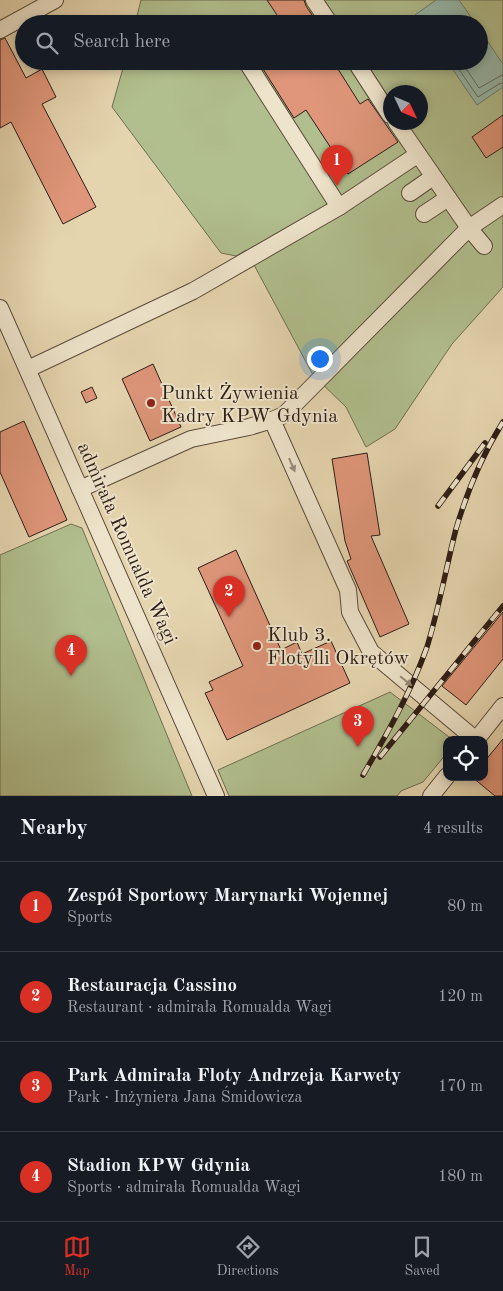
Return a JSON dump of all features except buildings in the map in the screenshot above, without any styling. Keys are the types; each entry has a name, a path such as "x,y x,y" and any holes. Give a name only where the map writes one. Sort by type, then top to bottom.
{"street":[{"path":"28,15 55,0"},
{"path":"314,0 324,15"},
{"path":"0,30 15,22"},
{"path":"252,70 339,207"},
{"path":"361,70 383,104"},
{"path":"401,130 469,228 484,246"},
{"path":"28,369 193,291 339,207 417,155"},
{"path":"410,193 433,177"},
{"path":"424,214 448,198"},
{"path":"80,489 191,439 272,420 284,415 469,228 503,205"},
{"name":"admirała Romualda Wagi","path":"0,308 216,796"},
{"path":"272,420 348,590 350,612 371,652 471,736"},
{"path":"479,736 503,706"},
{"path":"431,796 443,781"}],"green space":[{"path":"141,0 503,0 503,287 452,344 395,429 366,447 346,407 313,375 246,250 236,256 221,253 112,107 122,70 488,70 488,15 137,15"},
{"path":"71,524 82,528 192,796 0,796 0,555"},
{"path":"390,692 448,736 443,736 443,758 423,782 401,791 397,796 229,796 218,770"}],"water":[{"path":"436,0 459,0 470,15 415,15"},
{"path":"488,42 503,64 503,87 477,105 453,70 488,70"}],"railway":[{"path":"363,775 398,713 421,664 439,603 460,515 482,461 503,422"},
{"path":"438,506 485,443"},
{"path":"380,757 503,606"}],"place":[{"name":"Zespół Sportowy Marynarki Wojennej","path":"337,186"},
{"name":"Punkt Żywienia Kadry KPW Gdynia","path":"151,403"},
{"name":"Restauracja Cassino","path":"229,617"},
{"name":"Klub 3. Flotylli Okrętów","path":"257,646"},
{"name":"Stadion KPW Gdynia","path":"71,676"},
{"name":"Park Admirała Floty Andrzeja Karwety","path":"358,747"}]}
